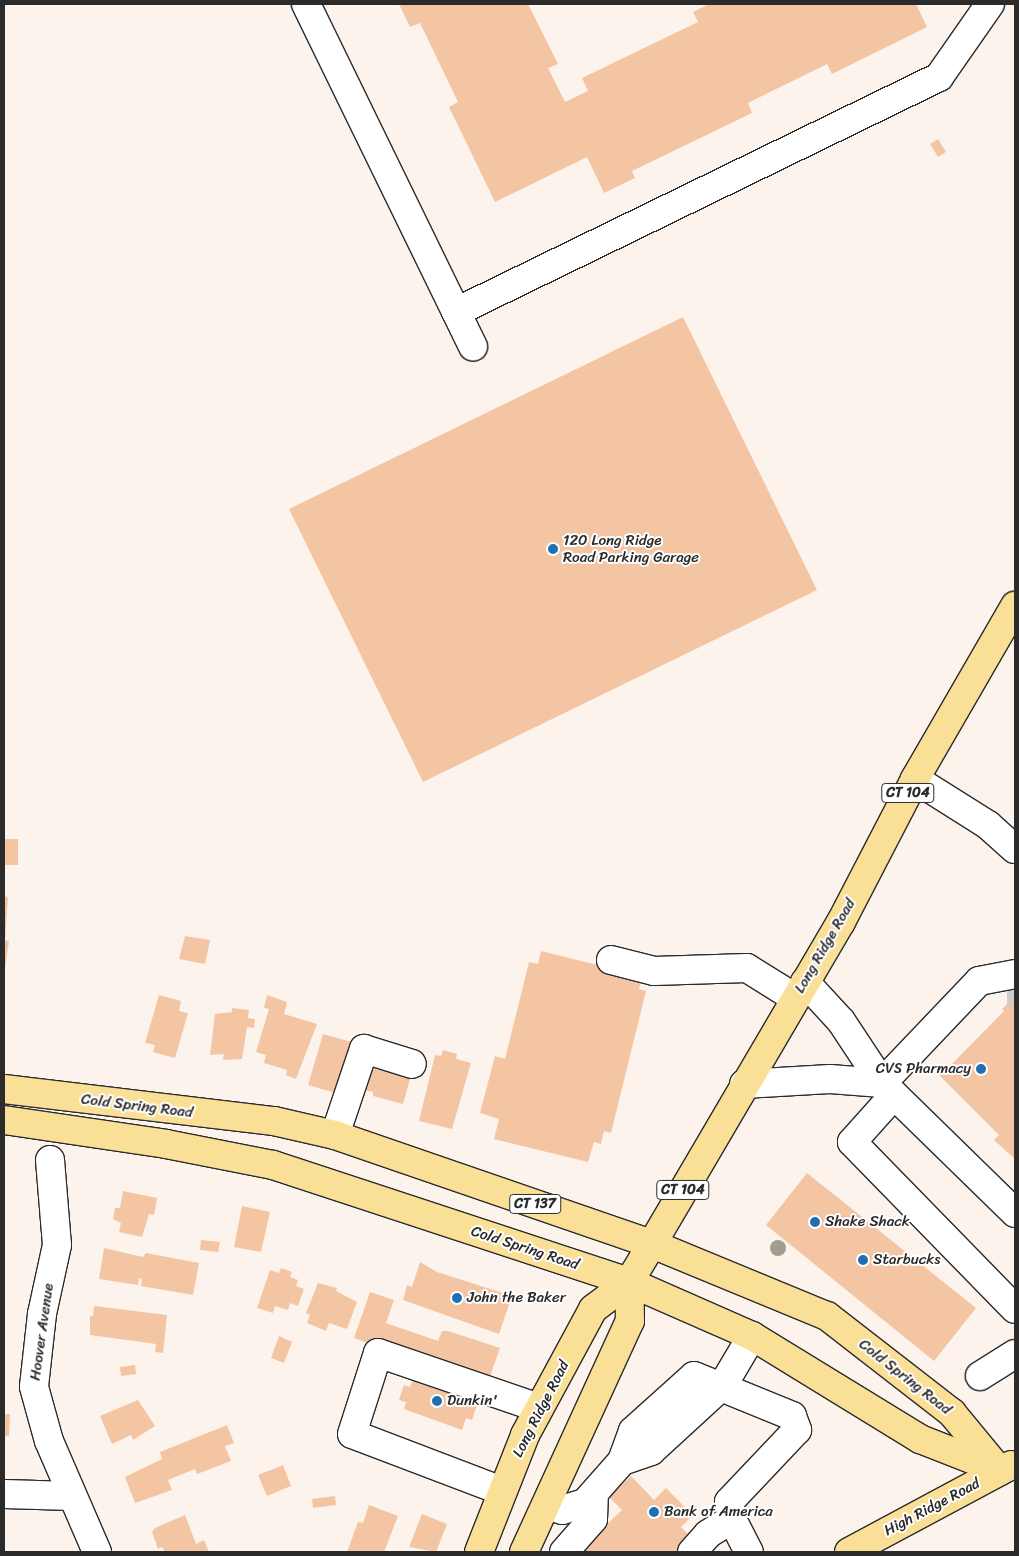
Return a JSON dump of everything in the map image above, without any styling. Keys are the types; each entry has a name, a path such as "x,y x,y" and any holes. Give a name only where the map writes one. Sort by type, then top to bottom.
{"main road":[{"name":"Long Ridge Road","path":"479,1552 502,1491 539,1408 593,1310 629,1282 652,1244 840,922 915,779 1015,606"},
{"name":"Cold Spring Road","path":"4,1089 274,1121 335,1135 652,1244 827,1316 952,1413 1008,1467"},
{"name":"Cold Spring Road","path":"4,1120 166,1144 273,1165 629,1282 752,1336 920,1439 1008,1467"},
{"path":"532,1550 546,1505 630,1321 629,1282"},
{"name":"High Ridge Road","path":"849,1552 1008,1467"}],"street":[{"path":"306,4 473,346"},
{"path":"456,312 939,78 990,4"},
{"path":"915,779 988,825 1015,849"},
{"path":"611,960 654,971 747,968 800,990 841,1021 888,1089 1015,1213"},
{"path":"1011,983 979,981 888,1089 852,1142 1015,1309"},
{"path":"335,1135 364,1049 412,1064"},
{"path":"744,1084 830,1079 888,1089"},
{"name":"Hoover Avenue","path":"50,1160 58,1245 42,1314 34,1387 49,1441 97,1552"},
{"path":"622,1461 650,1451 723,1385 752,1336"},
{"path":"502,1491 352,1434 378,1352 539,1408"},
{"path":"980,1376 1015,1354"},
{"path":"546,1505 562,1510 585,1503 622,1461 633,1431 694,1376 723,1385 792,1416 797,1430 729,1502 732,1519 749,1552"},
{"path":"4,1494 72,1496"},
{"path":"564,1552 593,1519 594,1495"},
{"path":"692,1552 708,1534 732,1519"}],"building":[{"path":"399,4 528,4 558,64 548,68 565,102 588,91 582,78 698,22 693,12 709,4 916,4 927,27 832,74 827,64 748,103 752,113 632,171 635,178 604,193 587,157 495,202 449,107 458,102 420,23 410,27"},
{"path":"938,139 946,152 938,157 930,144"},
{"name":"120 Long Ridge Road Parking Garage","path":"683,317 817,590 423,782 289,509"},
{"path":"4,839 18,839 18,865 4,865"},
{"path":"4,896 8,897 5,940 4,940"},
{"path":"185,936 210,940 205,964 179,959"},
{"path":"4,940 9,941 5,968 4,968"},
{"path":"541,951 642,976 639,989 646,991 611,1133 604,1131 601,1144 594,1142 588,1162 494,1139 499,1119 480,1113 495,1056 505,1059 529,962 538,964"},
{"name":"CVS Pharmacy","path":"1007,980 1015,980 1015,1159 994,1140 999,1135 938,1074 944,1068 946,1070 1004,1011 1002,1009 1007,1004"},
{"path":"159,995 181,1001 179,1011 188,1013 175,1058 153,1052 155,1045 145,1043"},
{"path":"267,995 287,1002 284,1014 317,1024 296,1079 286,1075 287,1070 264,1063 266,1055 256,1052 269,1009 264,1008"},
{"path":"232,1008 249,1010 248,1018 255,1019 254,1028 247,1027 242,1059 223,1060 224,1054 210,1055 215,1014 232,1012"},
{"path":"323,1034 355,1043 339,1094 308,1085"},
{"path":"443,1050 457,1054 456,1059 471,1063 452,1129 419,1121 435,1055 441,1056"},
{"path":"381,1066 412,1072 403,1104 373,1096 373,1092 364,1090 371,1067 380,1070"},
{"path":"807,1173 976,1308 934,1361 766,1225"},
{"path":"123,1191 157,1198 154,1215 149,1214 142,1237 119,1232 121,1223 113,1219 115,1208 120,1208"},
{"path":"242,1206 270,1212 261,1252 234,1247"},
{"path":"201,1240 220,1242 218,1252 200,1250"},
{"path":"104,1248 143,1257 146,1253 199,1263 193,1295 141,1286 142,1279 139,1278 138,1285 99,1279"},
{"name":"John the Baker","path":"420,1262 437,1272 512,1296 499,1334 403,1300 407,1285 412,1287"},
{"path":"281,1268 292,1272 290,1277 298,1280 296,1286 304,1289 298,1306 290,1303 288,1310 275,1306 273,1313 257,1308 270,1270 279,1273"},
{"path":"318,1283 337,1288 336,1291 357,1302 347,1329 329,1323 326,1331 307,1323 310,1315 306,1313"},
{"path":"370,1292 394,1300 386,1323 438,1341 442,1331 448,1331 500,1348 487,1385 354,1338"},
{"path":"94,1306 167,1315 163,1353 155,1352 156,1344 90,1335 90,1316 93,1316"},
{"path":"279,1336 292,1342 284,1363 271,1358"},
{"path":"135,1365 136,1374 121,1376 120,1367"},
{"name":"Dunkin'","path":"416,1372 475,1391 471,1403 477,1405 472,1420 466,1418 462,1430 404,1409 406,1402 399,1400 404,1385 410,1387"},
{"path":"138,1400 155,1426 133,1440 131,1435 112,1444 100,1416"},
{"path":"4,1414 10,1414 9,1436 4,1436"},
{"path":"227,1425 234,1443 225,1446 231,1461 197,1474 195,1469 168,1480 172,1490 135,1503 125,1477 162,1459 160,1452"},
{"path":"283,1465 291,1486 267,1496 258,1475"},
{"name":"Bank of America","path":"631,1476 654,1500 666,1488 681,1503 692,1516 681,1527 692,1538 677,1552 578,1552 622,1510 609,1497"},
{"path":"335,1496 336,1505 313,1508 312,1499"},
{"path":"369,1505 398,1516 384,1552 347,1552 358,1522 363,1523"},
{"path":"422,1514 447,1524 436,1552 409,1547"},
{"path":"185,1515 196,1544 204,1540 209,1552 165,1552 162,1547 158,1549 152,1532 155,1528"}],"tunnel":[{"path":"1007,992 1015,992"}],"place":[{"name":"120 Long Ridge Road Parking Garage","path":"553,549"},
{"name":"CVS Pharmacy","path":"981,1069"},
{"name":"Shake Shack","path":"815,1222"},
{"name":"Starbucks","path":"863,1260"},
{"name":"John the Baker","path":"457,1298"},
{"name":"Dunkin'","path":"437,1401"},
{"name":"Bank of America","path":"654,1512"}]}
